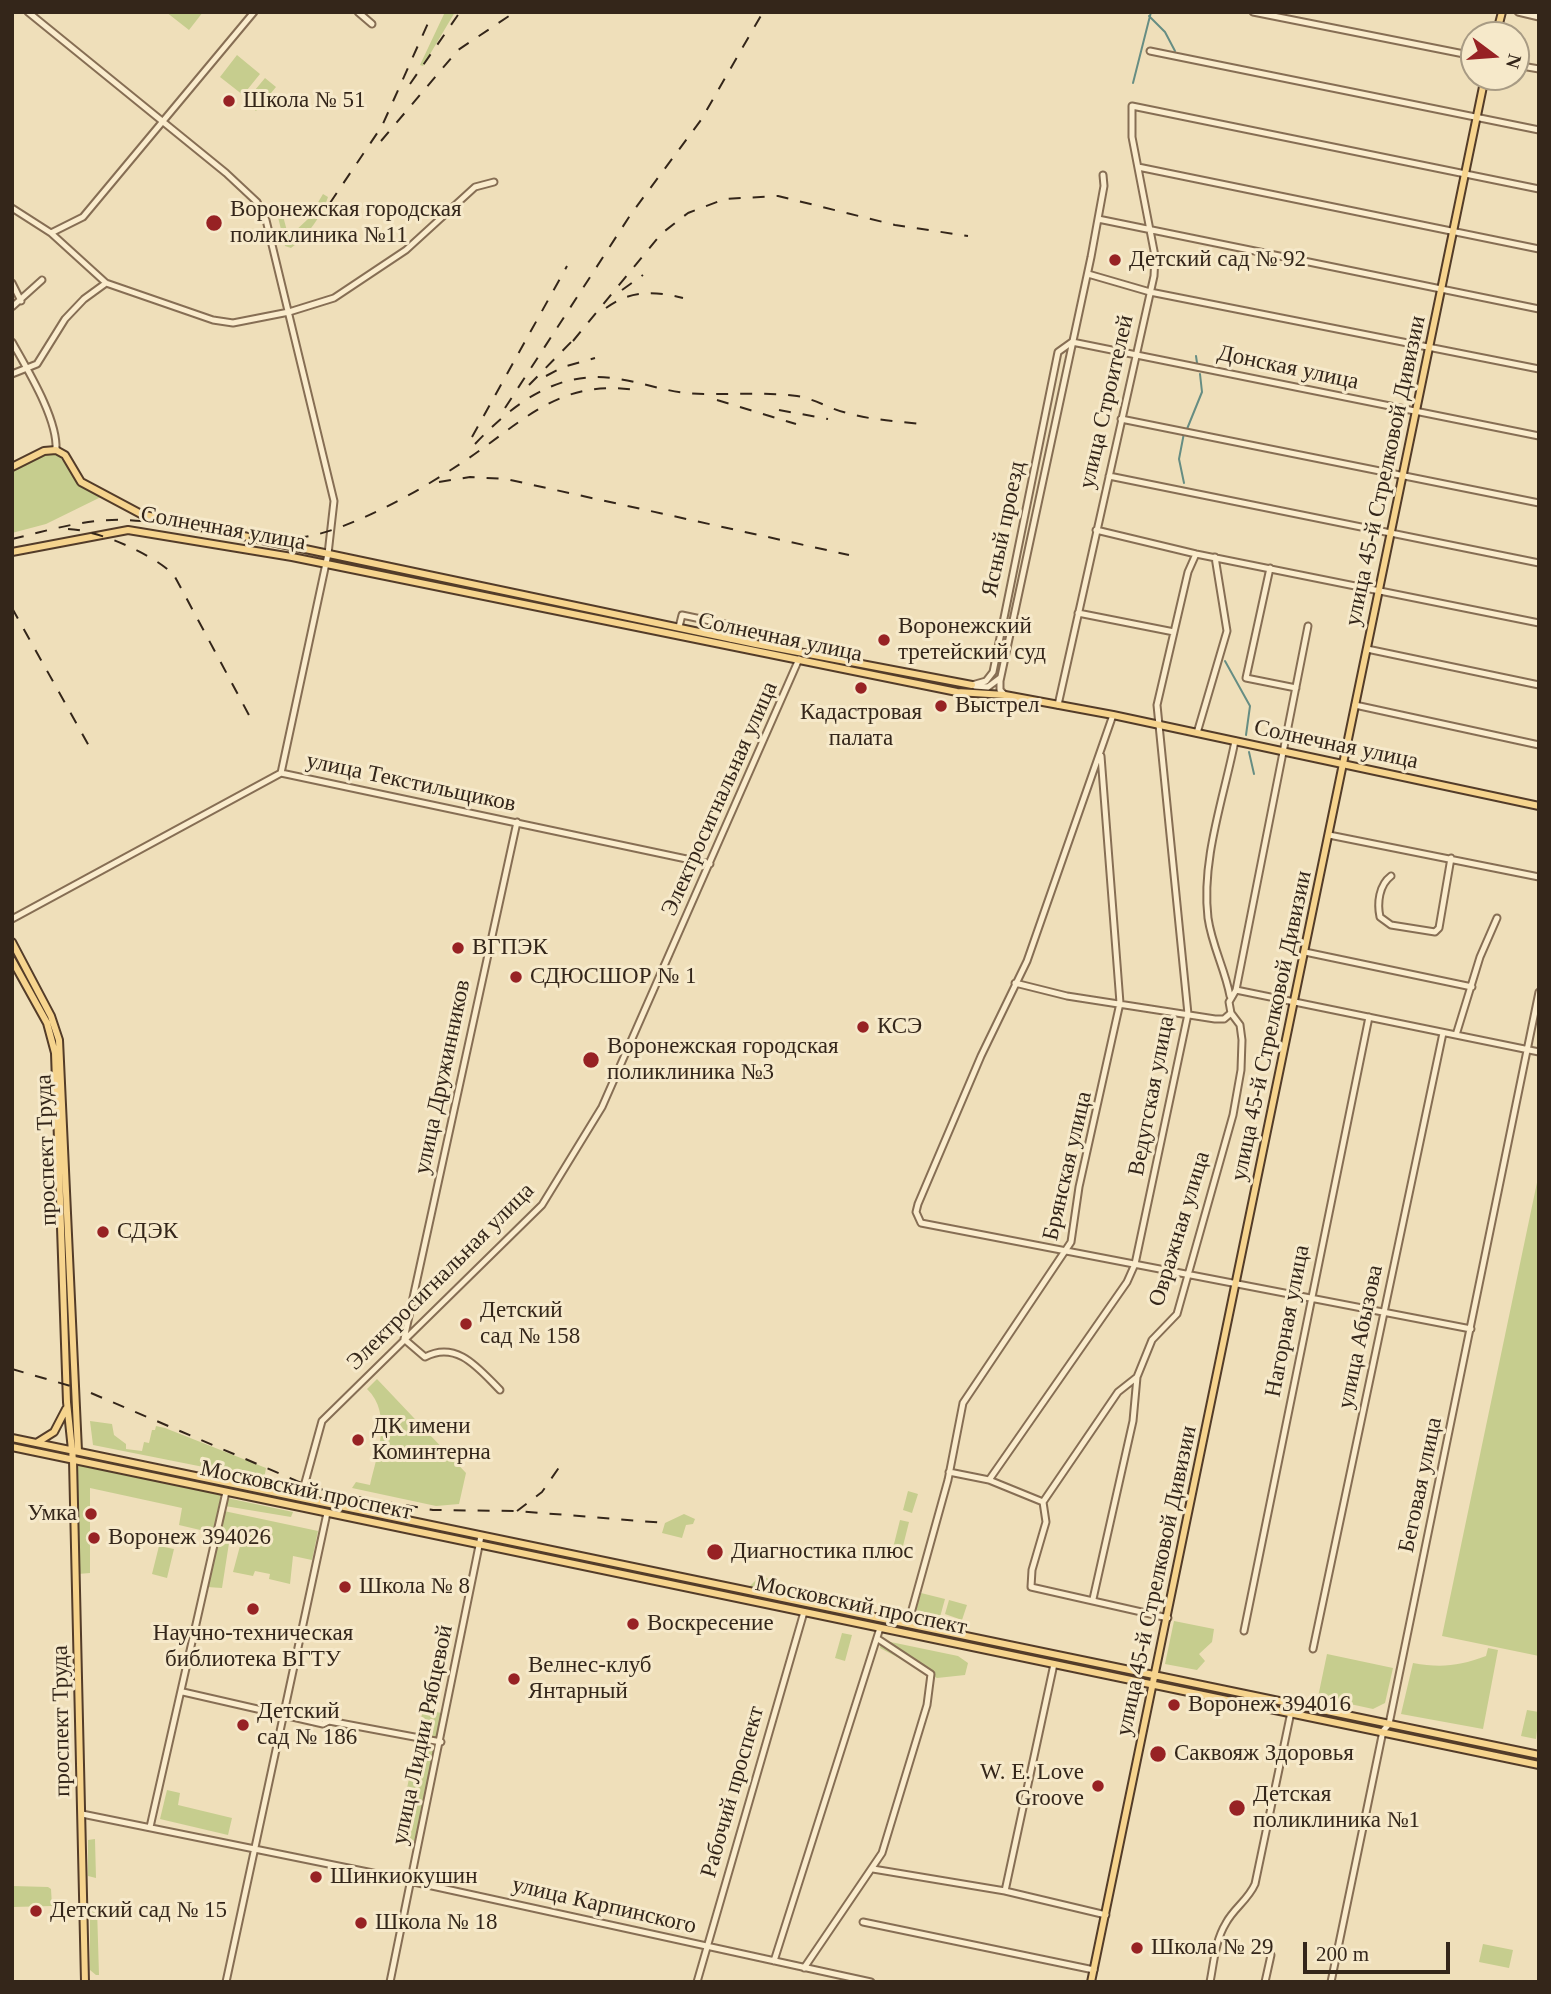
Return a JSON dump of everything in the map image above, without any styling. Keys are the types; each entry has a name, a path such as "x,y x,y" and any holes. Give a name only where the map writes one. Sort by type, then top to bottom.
{"main road":[{"name":"улица 45-й Стрелковой Дивизии","path":"1091,1982 1238,1284 1482,91"},
{"name":"Солнечная улица","path":"56,450 65,455 81,482 141,514 679,627 974,695 1005,695 1112,715 1539,806"},
{"path":"12,467 44,451 56,450"},
{"name":"Солнечная улица","path":"12,552 128,530 800,656 972,685"},
{"path":"253,552 257,538"},
{"name":"проспект Труда","path":"12,942 51,1016 59,1040 67,1402 74,1451"},
{"name":"проспект Труда","path":"12,960 47,1023 53,1041 60,1114 74,1451"},
{"path":"36,1443 54,1432 67,1402"},
{"name":"Московский проспект","path":"12,1438 1539,1755"},
{"name":"Московский проспект","path":"12,1447 1539,1765"},
{"path":"73,1460 74,1451"},
{"name":"проспект Труда","path":"73,1460 85,1982"},
{"name":"Брянская улица","path":"906,1634 908,1624"}],"street":[{"path":"28,12 258,203 266,220 333,491 334,511 328,554 281,773"},
{"path":"51,233 83,217 254,12"},
{"path":"358,12 372,24"},
{"path":"1254,12 1460,53"},
{"path":"1518,12 1539,17"},
{"path":"1150,51 1539,130"},
{"name":"улица Строителей","path":"1058,705 1150,292 1155,256 1130,128 1132,106 1464,174"},
{"path":"1138,167 1539,249"},
{"path":"1464,174 1539,189"},
{"name":"Ясный проезд","path":"1005,695 999,686 1088,274 1103,175"},
{"path":"12,208 51,233 106,283 213,320 246,321 289,312 334,298 406,250 468,192 494,182"},
{"path":"1098,219 1539,309"},
{"path":"1088,274 1150,292 1429,345 1539,369"},
{"path":"12,307 42,280"},
{"path":"12,283 21,301"},
{"path":"12,374 28,370 37,364 65,319 84,299 106,283"},
{"path":"12,342 28,370 57,438 56,450"},
{"name":"Ясный проезд","path":"972,685 986,681 993,672 1058,352 1072,342"},
{"name":"Донская улица","path":"1072,342 1539,436"},
{"path":"1053,379 1060,396"},
{"path":"1121,419 1539,503"},
{"path":"1109,476 1539,563"},
{"path":"1096,530 1196,554 1539,623"},
{"name":"Ведугская улица","path":"989,1480 1127,1282 1135,1264 1188,1014 1158,697 1196,554"},
{"path":"1197,733 1227,631 1215,557"},
{"path":"1270,568 1246,678 1296,688"},
{"path":"1078,612 1174,632"},
{"path":"679,627 682,615 734,626 731,639"},
{"path":"1230,996 1236,990 1308,626"},
{"path":"1367,649 1539,685"},
{"name":"Электросигнальная улица","path":"301,1497 321,1421 528,1219 553,1189 602,1107 800,656"},
{"path":"972,685 988,687 997,683 1001,676"},
{"path":"1355,705 1539,745"},
{"path":"1112,715 1037,934 918,1204 916,1212 921,1223 1187,1275 1311,1296 1471,1329"},
{"name":"Овражная улица","path":"1043,1502 1118,1392 1137,1377 1152,1340 1177,1314 1233,1115 1241,1070 1240,1025 1231,1013 1230,996 1214,949 1208,896 1211,858 1235,741"},
{"name":"Брянская улица","path":"908,1624 949,1472 963,1403 1068,1251 1120,1003 1101,753"},
{"name":"улица Текстильщиков","path":"12,919 281,773 710,864"},
{"name":"улица Дружинников","path":"404,1339 517,822"},
{"path":"1329,835 1539,877"},
{"path":"1391,876 1383,884 1378,904 1380,917 1391,925 1435,932 1440,928 1451,858"},
{"path":"1456,1035 1497,918"},
{"path":"1305,952 1472,987"},
{"path":"1015,984 1067,996 1215,1019 1224,1019 1231,1013"},
{"path":"1236,990 1539,1052"},
{"name":"Беговая улица","path":"1331,1982 1383,1731 1389,1724 1539,992"},
{"name":"Нагорная улица","path":"1244,1631 1369,1017"},
{"name":"улица Абызова","path":"1312,1649 1443,1032"},
{"path":"404,1339 425,1357 444,1351 456,1352 500,1390"},
{"path":"1093,1599 1133,1421 1137,1377"},
{"path":"949,1472 989,1480 1043,1502 1046,1522 1032,1570 1031,1587 1168,1618"},
{"path":"150,1827 183,1692 226,1492"},
{"path":"226,1982 327,1513"},
{"name":"улица Лидии Рябцевой","path":"390,1982 481,1536"},
{"name":"Рабочий проспект","path":"697,1982 804,1612"},
{"path":"774,1961 880,1628"},
{"path":"804,1968 882,1853 927,1705 931,1674 878,1639"},
{"path":"1005,1891 1054,1664"},
{"path":"183,1692 323,1724 329,1721 440,1742"},
{"path":"1210,1982 1219,1936 1227,1920 1249,1898 1255,1884 1291,1712"},
{"name":"улица Карпинского","path":"82,1814 411,1881 871,1982"},
{"path":"873,1869 1005,1891 1106,1915"},
{"path":"863,1922 1094,1970"},
{"path":"1265,1982 1271,1955"}],"green space":[{"path":"166,12 203,12 189,30"},
{"path":"445,12 455,12 423,66 420,65"},
{"path":"237,55 260,74 243,95 220,77"},
{"path":"265,78 276,87 256,111 245,102"},
{"path":"323,194 328,197 313,225 291,248 285,246 278,217 283,216 287,231 293,233 308,219"},
{"path":"56,452 81,485 103,496 46,524 12,533 12,470 43,454"},
{"path":"1539,1173 1539,1656 1442,1636"},
{"path":"377,1379 466,1473 459,1504 436,1506 352,1488 356,1482 370,1485 376,1460 381,1422 375,1399 367,1389"},
{"path":"90,1421 112,1424 114,1435 126,1444 126,1449 142,1451 144,1442 149,1443 152,1430 155,1430 156,1426 165,1428 266,1468 264,1479 93,1445"},
{"path":"78,1465 221,1495 213,1533 179,1525 182,1508 90,1488 90,1573 78,1574"},
{"path":"908,1491 918,1494 912,1513 903,1510"},
{"path":"227,1498 293,1512 291,1517 225,1506"},
{"path":"224,1511 318,1531 312,1560 293,1556 290,1584 269,1579 270,1574 255,1571 253,1576 233,1572 240,1546 229,1543 222,1588 207,1587"},
{"path":"684,1514 695,1519 693,1524 686,1525 682,1538 662,1533 665,1523"},
{"path":"900,1520 909,1522 902,1550 893,1548"},
{"path":"159,1546 174,1549 167,1578 152,1574"},
{"path":"760,1576 772,1580 773,1592 749,1587"},
{"path":"921,1593 945,1599 940,1617 916,1610"},
{"path":"949,1600 967,1605 962,1620 945,1614"},
{"path":"1174,1621 1214,1629 1212,1642 1199,1654 1205,1661 1197,1670 1165,1664"},
{"path":"842,1633 852,1635 845,1661 835,1658"},
{"path":"881,1640 958,1656 968,1663 965,1675 937,1678 880,1648"},
{"path":"1488,1648 1498,1650 1483,1729 1401,1714 1413,1663 1441,1666 1458,1664 1486,1656"},
{"path":"1327,1654 1393,1668 1385,1703 1373,1709 1318,1697"},
{"path":"423,1709 441,1713 416,1841 397,1838"},
{"path":"1527,1710 1539,1712 1536,1739 1521,1736"},
{"path":"167,1790 180,1793 178,1805 232,1818 228,1835 160,1819"},
{"path":"95,1839 96,1878 88,1876 88,1840"},
{"path":"12,1886 48,1887 51,1889 52,1906 12,1907"},
{"path":"97,1908 99,1975 90,1970 90,1912"},
{"path":"1483,1944 1513,1950 1509,1968 1479,1962"}],"waterway":[{"path":"1133,83 1151,12"},
{"path":"1149,16 1165,32 1175,51"},
{"path":"1196,356 1197,363"},
{"path":"1187,429 1202,392 1200,374"},
{"path":"1184,433 1179,459 1184,483"},
{"path":"1225,661 1250,706 1246,735"},
{"path":"1249,752 1254,774"}],"railway":[{"path":"330,203 382,126 433,12"},
{"path":"410,84 460,12"},
{"path":"381,141 458,50 515,12"},
{"path":"505,408 631,214 701,120 763,12"},
{"path":"573,341 661,234 688,213 725,199 778,196 895,225 968,236"},
{"path":"472,437 567,266"},
{"path":"622,290 643,275"},
{"path":"606,308 634,295 663,294 683,298"},
{"path":"529,385 578,335"},
{"path":"546,376 563,367 595,358"},
{"path":"475,444 504,416 536,394 572,380 591,377 621,379 685,393 797,396 856,415 921,424"},
{"path":"12,539 69,525 112,520 153,522 255,538 306,537 349,524 398,501 460,464 521,420 561,398 583,391 608,388 635,390"},
{"path":"717,400 796,424"},
{"path":"779,410 828,419"},
{"path":"439,482 470,477 506,479 849,555"},
{"path":"68,529 80,530 124,544 153,559 174,575 250,717"},
{"path":"12,608 89,746"},
{"path":"12,1369 74,1387"},
{"path":"91,1393 304,1484 330,1492 433,1510 517,1511 665,1523"},
{"path":"517,1511 542,1492 560,1466"}],"place":[{"name":"Школа № 51","path":"229,101"},
{"name":"Воронежская городская поликлиника №11","path":"214,223"},
{"name":"Детский сад № 92","path":"1115,260"},
{"name":"Воронежский третейский суд","path":"884,640"},
{"name":"Кадастровая палата","path":"861,688"},
{"name":"Выстрел","path":"941,706"},
{"name":"ВГПЭК","path":"458,948"},
{"name":"СДЮСШОР № 1","path":"516,977"},
{"name":"КСЭ","path":"863,1027"},
{"name":"Воронежская городская поликлиника №3","path":"591,1060"},
{"name":"СДЭК","path":"103,1232"},
{"name":"Детский сад № 158","path":"466,1324"},
{"name":"ДК имени Коминтерна","path":"358,1440"},
{"name":"Умка","path":"91,1514"},
{"name":"Воронеж 394026","path":"94,1538"},
{"name":"Диагностика плюс","path":"715,1552"},
{"name":"Школа № 8","path":"345,1587"},
{"name":"Научно-техническая библиотека ВГТУ","path":"253,1609"},
{"name":"Воскресение","path":"633,1624"},
{"name":"Велнес-клуб Янтарный","path":"514,1679"},
{"name":"Воронеж 394016","path":"1174,1705"},
{"name":"Детский сад № 186","path":"243,1725"},
{"name":"Саквояж Здоровья","path":"1158,1754"},
{"name":"W. E. Love Groove","path":"1098,1786"},
{"name":"Детская поликлиника №1","path":"1237,1808"},
{"name":"Шинкиокушин","path":"316,1877"},
{"name":"Детский сад № 15","path":"36,1911"},
{"name":"Школа № 18","path":"361,1923"},
{"name":"Школа № 29","path":"1137,1948"}]}
